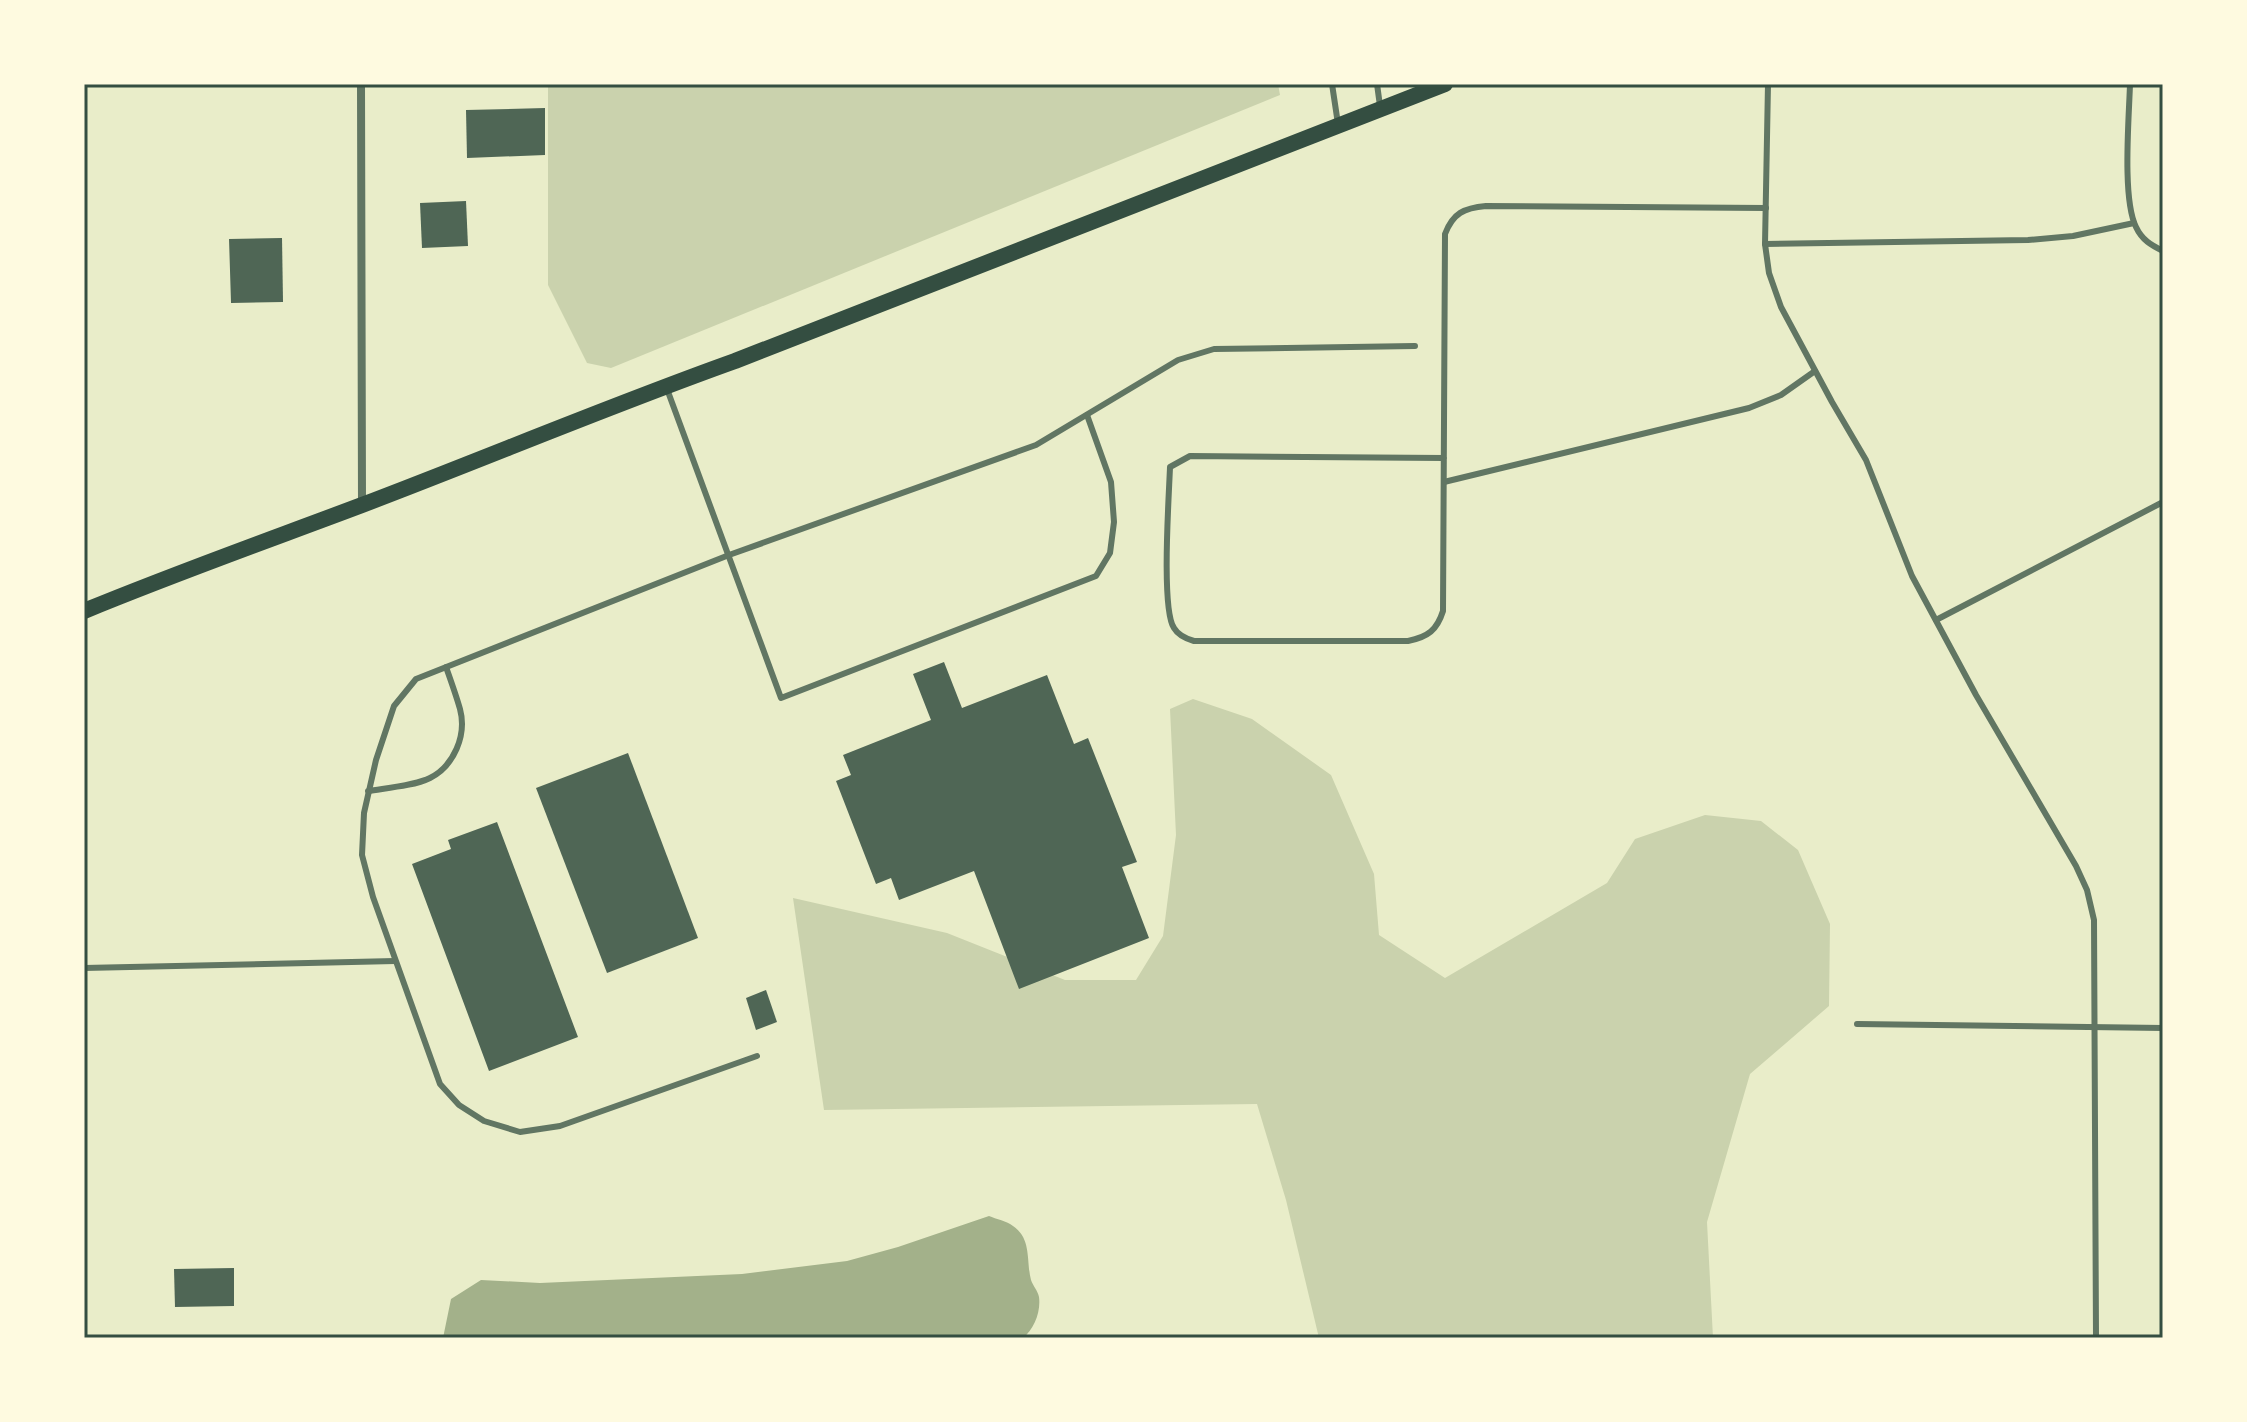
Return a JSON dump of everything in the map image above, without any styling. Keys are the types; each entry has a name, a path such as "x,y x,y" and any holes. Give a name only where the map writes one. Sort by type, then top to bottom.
{"main road":[{"path":"84,611 1445,84"}],"street":[{"path":"361,84 362,505"}],"lane":[{"path":"1332,84 1339,126"},
{"path":"1377,84 1381,109"},
{"path":"1768,84 1765,244 1769,273 1781,307 1866,460 1912,576 2087,890 2094,920 2096,1338"},
{"path":"2130,84 2129,191 2134,223 2146,242 2163,251"},
{"path":"1444,458 1190,456 1178,461 1170,467 1169,498 1167,606 1174,629 1184,638 1194,641 1408,641 1421,639 1439,623 1443,611 1444,482 1445,234 1450,221 1460,212 1466,208 1486,206 1766,208"},
{"path":"1765,244 2028,240 2073,236 2134,223"},
{"path":"757,1056 560,1126 520,1132 484,1121 459,1105 440,1084 373,897 362,855 364,813 376,760 394,706 416,679 729,555 1036,445 1178,360 1214,349 1415,346"},
{"path":"1444,482 1749,408 1781,395 1815,371"},
{"path":"666,386 781,698 1096,576 1110,553 1114,522 1111,482 1087,415"},
{"path":"1936,620 2163,502"},
{"path":"368,791 428,779 444,768 456,752 461,732 461,712 446,667"},
{"path":"84,968 395,961"},
{"path":"1857,1024 2163,1028"}],"shaded area":[{"path":"548,84 1278,84 1280,95 611,368 587,363 548,285"},
{"path":"1193,699 1252,719 1331,775 1374,874 1379,935 1445,978 1607,883 1635,839 1705,815 1761,821 1798,850 1830,924 1829,1006 1750,1074 1707,1222 1713,1338 1319,1338 1286,1200 1257,1104 824,1110 793,898 947,933 1065,980 1136,980 1163,936 1176,835 1170,709"},
{"path":"989,1216 1013,1226 1026,1244 1039,1308 1036,1320 1023,1338 443,1338 451,1299 481,1280 540,1283 742,1274 847,1261"}],"building":[{"path":"545,108 545,155 467,158 466,110"},
{"path":"466,201 468,246 422,248 420,203"},
{"path":"282,238 283,302 231,303 229,239"},
{"path":"944,662 962,708 1047,675 1074,744 1088,738 1137,862 1122,867 1149,938 1019,989 974,871 899,900 891,878 876,884 836,781 851,775 843,755 931,720 913,674"},
{"path":"628,753 698,938 607,973 536,788"},
{"path":"497,822 578,1037 489,1071 412,864 451,849 448,840"},
{"path":"766,990 777,1022 756,1030 746,998"},
{"path":"234,1268 234,1306 175,1307 174,1269"}]}
